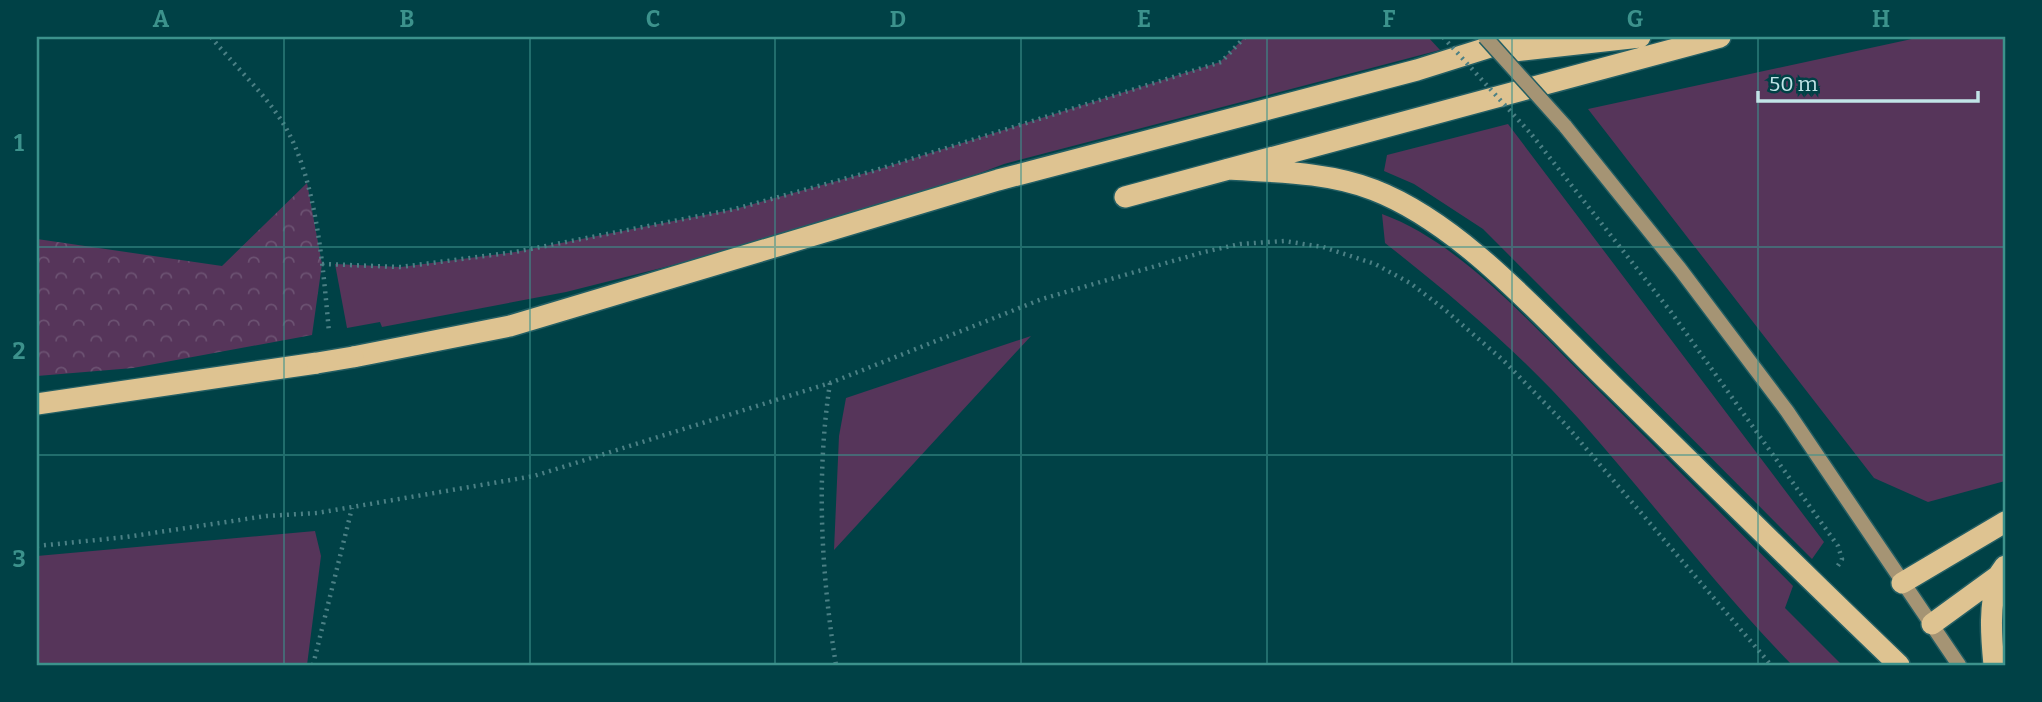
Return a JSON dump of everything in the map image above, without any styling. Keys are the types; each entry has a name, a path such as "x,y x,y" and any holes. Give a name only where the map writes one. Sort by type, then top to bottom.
{"highway":[{"path":"37,404 317,363 510,326 998,180 1458,59 1522,37"},
{"path":"1458,59 1564,43 1640,37"},
{"path":"1125,197 1720,37"},
{"path":"1228,169 1295,173 1340,180 1374,190 1439,225 1514,289 1899,665"},
{"path":"1902,583 2005,522"},
{"path":"1932,624 2001,571"},
{"path":"1994,665 1990,623 2001,571"}],"street":[{"path":"1485,37 1565,126 1680,269 1787,411 1959,665"}],"path":[{"path":"211,37 284,123 307,183 322,264 329,332"},
{"path":"322,264 401,267 515,252 734,209 873,171 1221,62 1245,37"},
{"path":"1443,37 1532,135 1671,312 1838,546 1842,559 1818,587"},
{"path":"37,546 352,508 534,476 830,383 1042,299 1204,252 1240,244 1283,241 1323,247 1376,264 1410,283 1503,361 1566,425 1771,665"},
{"path":"830,383 822,433 825,598 836,665"},
{"path":"313,665 352,508"}],"green space":[{"path":"1245,37 1428,37 1440,50 1004,164 914,198 705,257 566,292 382,327 380,322 347,328 335,264 401,267 515,252 735,209 873,171 1220,62"},
{"path":"1921,37 2005,37 2005,481 1928,502 1874,478 1588,109"},
{"path":"1508,124 1824,542 1812,559 1483,229 1414,184 1384,171 1387,155"},
{"path":"307,183 322,264 312,335 133,368 37,376 37,239 222,266"},
{"path":"1382,214 1438,243 1517,309 1793,586 1785,608 1842,665 1792,665 1557,395 1486,327 1385,243"},
{"path":"1031,336 834,550 839,436 846,398"},
{"path":"315,531 321,556 307,665 37,665 37,556"}]}
